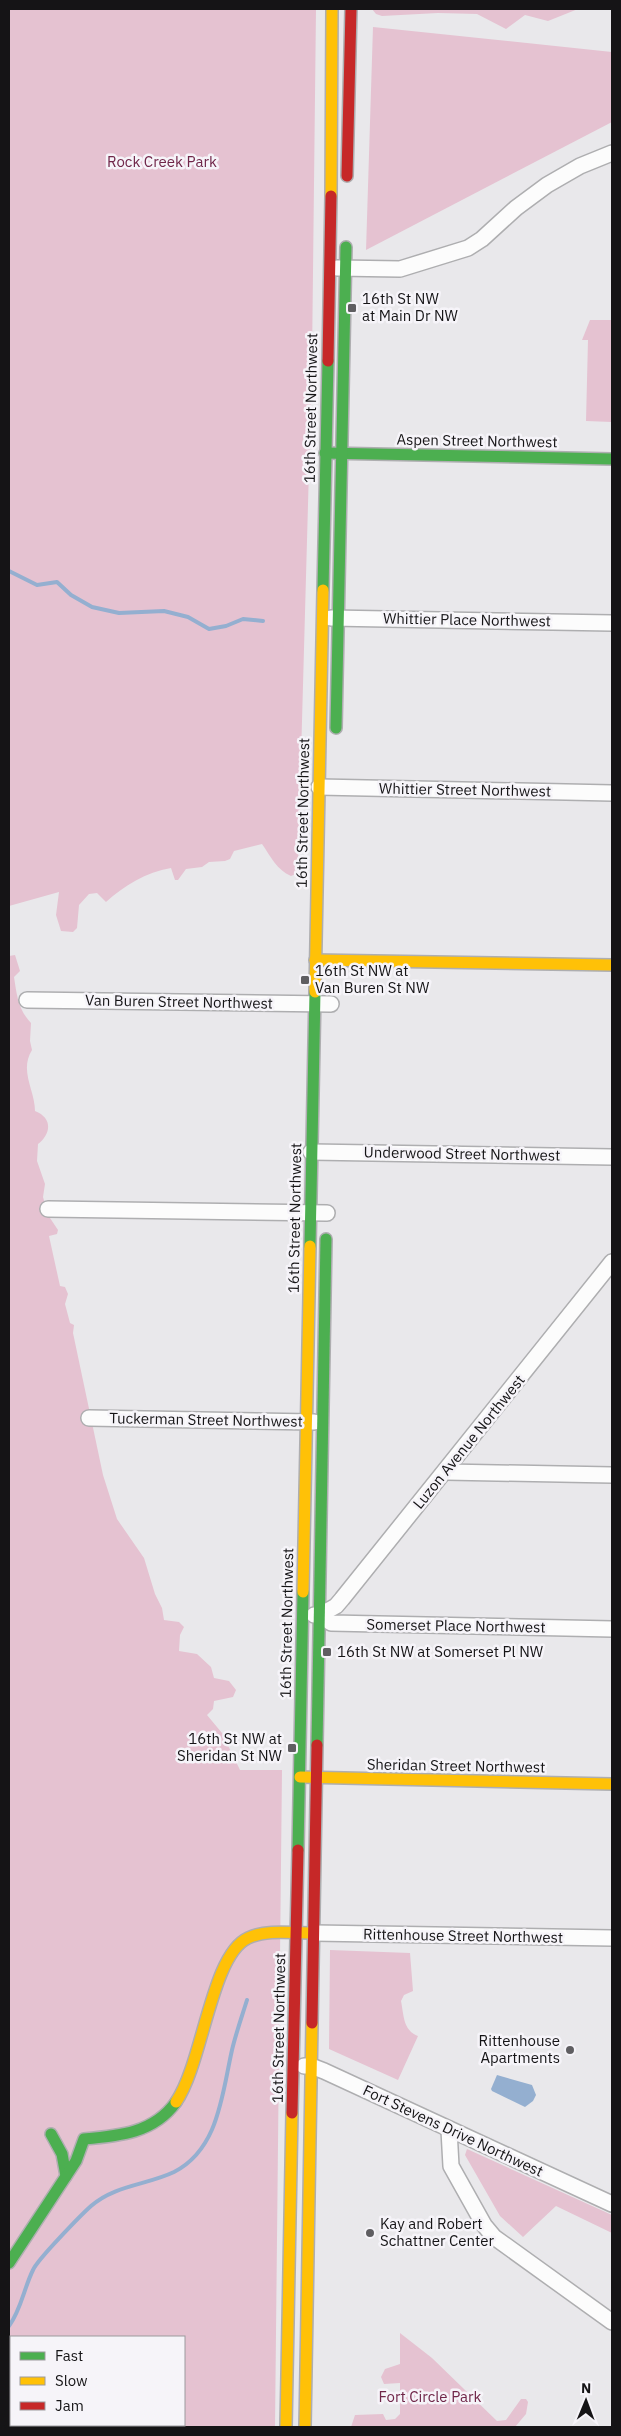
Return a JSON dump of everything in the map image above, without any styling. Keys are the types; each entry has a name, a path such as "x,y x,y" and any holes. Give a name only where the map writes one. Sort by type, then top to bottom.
{"main road":[{"name":"16th Street Northwest","path":"286,2427 329,267 332,9"},
{"path":"347,188 351,9"},
{"path":"336,739 346,238"},
{"name":"Aspen Street Northwest","path":"325,453 612,459"},
{"path":"332,946 332,965"},
{"path":"315,960 332,965 612,965"},
{"name":"16th Street Northwest","path":"305,2427 327,1218"},
{"name":"Sheridan Street Northwest","path":"299,1777 612,1784"},
{"path":"9,2263 76,2161 84,2139 115,2139 142,2130 168,2111 181,2096 193,2073 216,1989 226,1960 234,1948 255,1935 314,1933"},
{"path":"51,2134 60,2146 65,2158 66,2176"}],"street":[{"path":"329,267 400,268 468,248 482,239 521,204 547,185 580,166 612,154"},
{"name":"Whittier Place Northwest","path":"322,618 612,623"},
{"name":"Whittier Street Northwest","path":"319,787 612,793"},
{"name":"Van Buren Street Northwest","path":"27,1000 331,1004"},
{"name":"Underwood Street Northwest","path":"311,1152 612,1157"},
{"path":"48,1209 310,1213 327,1218"},
{"name":"Luzon Avenue Northwest","path":"320,1615 336,1606 446,1472 612,1262"},
{"name":"Tuckerman Street Northwest","path":"89,1418 324,1422"},
{"path":"446,1472 612,1475"},
{"name":"Somerset Place Northwest","path":"302,1614 320,1615 331,1623 612,1629"},
{"name":"Rittenhouse Street Northwest","path":"314,1933 612,1938"},
{"name":"Fort Stevens Drive Northwest","path":"293,2065 311,2066 612,2204"},
{"path":"449,2130 452,2166 484,2224 494,2237 612,2322"}],"green space":[{"name":"Rock Creek Park","path":"9,9 316,9 312,360 298,866 296,874 291,876 282,870 262,844 234,851 230,859 225,861 209,862 202,867 186,869 178,880 175,880 171,868 144,876 120,890 106,902 97,893 89,894 79,905 77,928 73,932 61,931 56,915 59,892 9,906"},
{"path":"372,9 578,9 548,21 525,15 506,29 477,14 438,13 382,16 376,14"},
{"path":"373,27 612,52 612,122 366,250"},
{"path":"590,320 612,320 612,422 586,421 588,340 582,340"},
{"path":"15,955 20,971 14,977 17,996 23,1013 31,1023 30,1041 32,1050 28,1058 27,1073 35,1111 45,1118 48,1126 46,1136 38,1144 37,1161 45,1184 43,1197 48,1215 58,1230 57,1234 49,1236 60,1286 65,1287 68,1294 65,1304 70,1323 74,1325 73,1333 103,1475 117,1519 144,1558 155,1594 162,1608 164,1620 179,1622 184,1627 180,1635 179,1651 197,1654 211,1667 214,1678 229,1681 236,1690 233,1697 214,1701 213,1709 207,1715 222,1733 240,1770 282,1770 275,2427 9,2427 9,956"},
{"path":"330,1950 410,1953 413,1991 404,1995 401,2001 407,2026 409,2030 418,2036 398,2080 329,2049"},
{"path":"467,2149 612,2215 612,2233 556,2206 523,2237 500,2216 465,2155"},
{"name":"Fort Circle Park","path":"400,2333 432,2358 497,2421 506,2420 521,2399 526,2399 528,2402 526,2414 515,2427 351,2427 355,2415 383,2414 386,2420 395,2419 400,2414 400,2383 384,2384 381,2377 385,2369 400,2364"}],"water":[{"path":"497,2075 532,2085 536,2095 533,2101 525,2107 492,2091 491,2089"}],"waterway":[{"path":"9,571 37,585 57,582 71,595 92,607 119,613 164,611 188,617 209,629 226,626 243,619 263,621"},
{"path":"9,2326 17,2313 36,2265 91,2206 100,2199 121,2189 174,2172 189,2162 201,2149 216,2119 247,2000"}],"traffic: fast":[{"path":"336,728 346,247"},
{"path":"323,590 328,361"},
{"path":"325,453 612,459"},
{"path":"310,1246 315,992"},
{"path":"317,1745 326,1239"},
{"path":"298,1850 303,1592"},
{"path":"9,2263 76,2161 84,2139 123,2134 146,2127 167,2112 176,2102"},
{"path":"51,2134 62,2154 66,2176"}],"traffic: slow":[{"path":"331,196 332,9"},
{"path":"315,992 323,590"},
{"path":"315,960 612,965"},
{"path":"303,1592 310,1246"},
{"path":"300,1777 612,1784"},
{"path":"176,2102 193,2062 216,1987 225,1965 235,1948 248,1938 263,1933 312,1933"},
{"path":"305,2427 312,2023"},
{"path":"286,2427 292,2113"}],"traffic: jam":[{"path":"347,176 351,9"},
{"path":"328,361 331,196"},
{"path":"312,2023 317,1745"},
{"path":"292,2113 298,1850"},
{"path":"20,2426 27,2427"}],"place":[{"name":"16th St NW at Main Dr NW","path":"352,308"},
{"name":"16th St NW at Van Buren St NW","path":"305,980"},
{"name":"16th St NW at Somerset Pl NW","path":"327,1652"},
{"name":"16th St NW at Sheridan St NW","path":"292,1748"},
{"name":"Rittenhouse Apartments","path":"570,2050"},
{"name":"Kay and Robert Schattner Center","path":"370,2233"}]}
